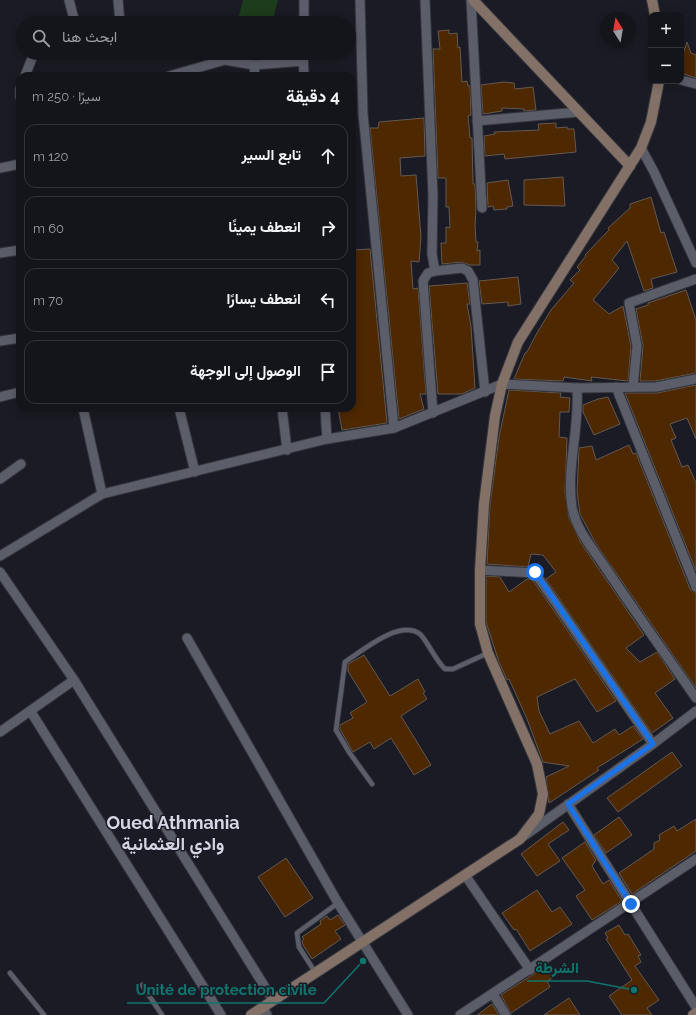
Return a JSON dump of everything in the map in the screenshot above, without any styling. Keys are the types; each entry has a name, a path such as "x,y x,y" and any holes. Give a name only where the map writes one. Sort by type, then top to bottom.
{"main road":[{"path":"472,0 630,166"},
{"path":"652,0 654,12"},
{"path":"251,1015 265,1011 273,1000 520,839 539,814 542,794 537,764 488,653 480,624 480,570 484,504 495,416 502,384 518,342 641,148 651,122 658,84"}],"street":[{"path":"69,0 73,16"},
{"path":"118,0 119,16"},
{"path":"304,0 304,16"},
{"path":"360,0 363,114 394,428"},
{"path":"425,0 434,196 432,254 435,271"},
{"path":"472,0 482,208"},
{"path":"27,72 31,60"},
{"path":"183,72 225,60 254,65 285,60"},
{"path":"303,60 304,72"},
{"path":"254,65 255,72"},
{"path":"684,81 696,84"},
{"path":"477,121 579,112"},
{"path":"641,148 654,172 696,263"},
{"path":"0,168 16,165"},
{"path":"0,253 16,251"},
{"path":"433,413 423,281 428,273 462,268 468,271 473,280 485,392"},
{"path":"633,387 637,346 630,303 696,279"},
{"path":"0,341 16,339"},
{"path":"0,556 102,494 327,440 394,428 502,384 577,388 656,387 696,379"},
{"path":"616,387 696,587"},
{"path":"577,388 578,412 573,443 571,495 574,520 634,610 696,698"},
{"path":"0,397 16,393"},
{"path":"84,412 102,494"},
{"path":"180,412 196,472"},
{"path":"282,412 286,450"},
{"path":"325,412 327,440"},
{"path":"0,479 21,464"},
{"path":"480,570 535,572 653,744"},
{"path":"0,572 74,680 273,1000"},
{"path":"187,638 338,903 408,1015"},
{"path":"0,732 74,680"},
{"path":"520,839 653,744 696,711"},
{"path":"30,712 221,1015"},
{"path":"568,804 696,1007"},
{"path":"460,1015 631,904 696,859"},
{"path":"465,875 530,970"},
{"path":"492,994 506,1015"}],"lane":[{"path":"372,784 349,752 336,730 345,662 392,632 409,630 420,634 438,663 445,669 453,669 488,653"},
{"path":"315,973 299,947 298,934 338,903"},
{"path":"10,974 44,1015"},
{"path":"142,985 162,1015"}],"green space":[{"path":"243,0 278,0 274,16 239,16"}],"building":[{"path":"449,30 449,34 457,33 458,48 460,47 462,82 467,81 468,86 470,86 471,115 468,116 470,138 472,138 473,184 475,184 476,209 476,242 478,242 477,251 480,250 480,265 470,265 462,262 442,264 441,243 446,243 446,227 450,228 449,207 446,207 446,178 438,178 433,49 440,49 438,31"},
{"path":"687,42 691,53 696,55 696,78 684,74 684,51"},
{"path":"504,82 514,83 515,89 533,87 536,110 524,111 524,109 502,108 502,111 483,114 481,85"},
{"path":"424,118 425,156 400,158 401,176 416,175 421,237 419,262 411,261 413,289 418,288 426,394 420,394 424,409 399,419 370,128 378,128 379,122"},
{"path":"556,123 556,128 567,127 568,129 574,129 576,152 505,159 504,154 485,156 484,136 495,134 494,132 539,130 538,124"},
{"path":"563,177 565,206 524,205 524,180"},
{"path":"508,180 513,206 507,207 507,209 494,210 493,206 488,207 487,183"},
{"path":"651,197 661,233 664,232 677,272 651,279 653,288 644,291 627,241 612,260 619,268 593,300 609,314 623,306 631,346 628,381 591,377 592,381 564,377 563,381 514,379 525,353 551,310 574,283 570,280 580,270 577,267 586,256 585,255 609,230 608,228 630,208 630,204"},
{"path":"370,249 387,423 342,430 339,412 356,412 356,250"},
{"path":"518,277 521,304 508,306 508,302 482,304 479,281"},
{"path":"467,283 470,304 467,304 471,326 475,388 462,394 438,394 429,286"},
{"path":"686,290 696,320 696,373 655,381 640,381 643,346 636,309 648,305 648,303"},
{"path":"696,385 696,439 687,418 670,424 676,438 671,440 682,467 688,465 696,483 696,571 625,393 657,393"},
{"path":"509,390 561,393 560,397 570,398 569,412 560,412 559,437 567,438 565,492 569,518 581,543 644,635 626,648 640,662 657,652 675,679 655,693 673,718 652,733 546,579 556,572 543,555 531,554 528,567 487,564 490,505 499,437"},
{"path":"608,397 620,424 594,435 583,412 583,405"},
{"path":"629,445 633,454 636,453 690,589 696,593 696,688 596,544 580,514 577,492 579,448 592,446 596,460"},
{"path":"486,576 500,577 509,592 527,579 532,579 616,701 597,712 575,679 537,697 539,711 550,734 579,721 593,743 615,729 619,735 633,726 643,739 597,768 599,770 549,803 546,777 569,766 543,762 527,719 509,679 507,680 499,662 486,622"},
{"path":"364,655 390,696 418,679 425,692 423,693 427,699 401,716 431,765 414,775 391,738 374,749 370,742 353,752 340,729 340,725 353,718 350,713 367,702 348,671 348,664"},
{"path":"672,752 682,766 618,812 607,798"},
{"path":"619,817 632,835 606,853 594,835"},
{"path":"696,819 696,851 632,894 619,873 654,849 654,843 660,840 659,835 674,826 677,831"},
{"path":"563,822 569,830 548,844 560,861 537,876 521,854"},
{"path":"585,842 596,860 592,866 603,884 609,880 622,901 592,920 576,896 585,890 562,858"},
{"path":"286,858 313,898 285,917 258,877"},
{"path":"537,890 552,912 560,907 572,924 530,951 516,929 514,930 502,913"},
{"path":"338,915 345,925 335,931 341,939 312,959 303,945 302,941 304,939 302,937 321,924 320,921 327,916 330,920"},
{"path":"619,925 625,935 628,934 641,955 638,956 641,962 635,966 659,1000 647,1008 652,1015 622,1015 609,996 632,980 606,939 608,938 605,933"},
{"path":"551,965 557,975 547,981 550,987 511,1013 501,995 540,970 540,972"},
{"path":"569,998 580,1015 544,1015"},
{"path":"492,1004 499,1015 477,1015"}],"place":[{"name":"Unité de protection civile","path":"363,961"},
{"name":"الشرطة","path":"634,990"}],"district":[{"name":"Oued Athmania وادي العثمانية","path":"173,832"}],"route":[{"path":"535,572 653,744 568,804 631,904"}]}
